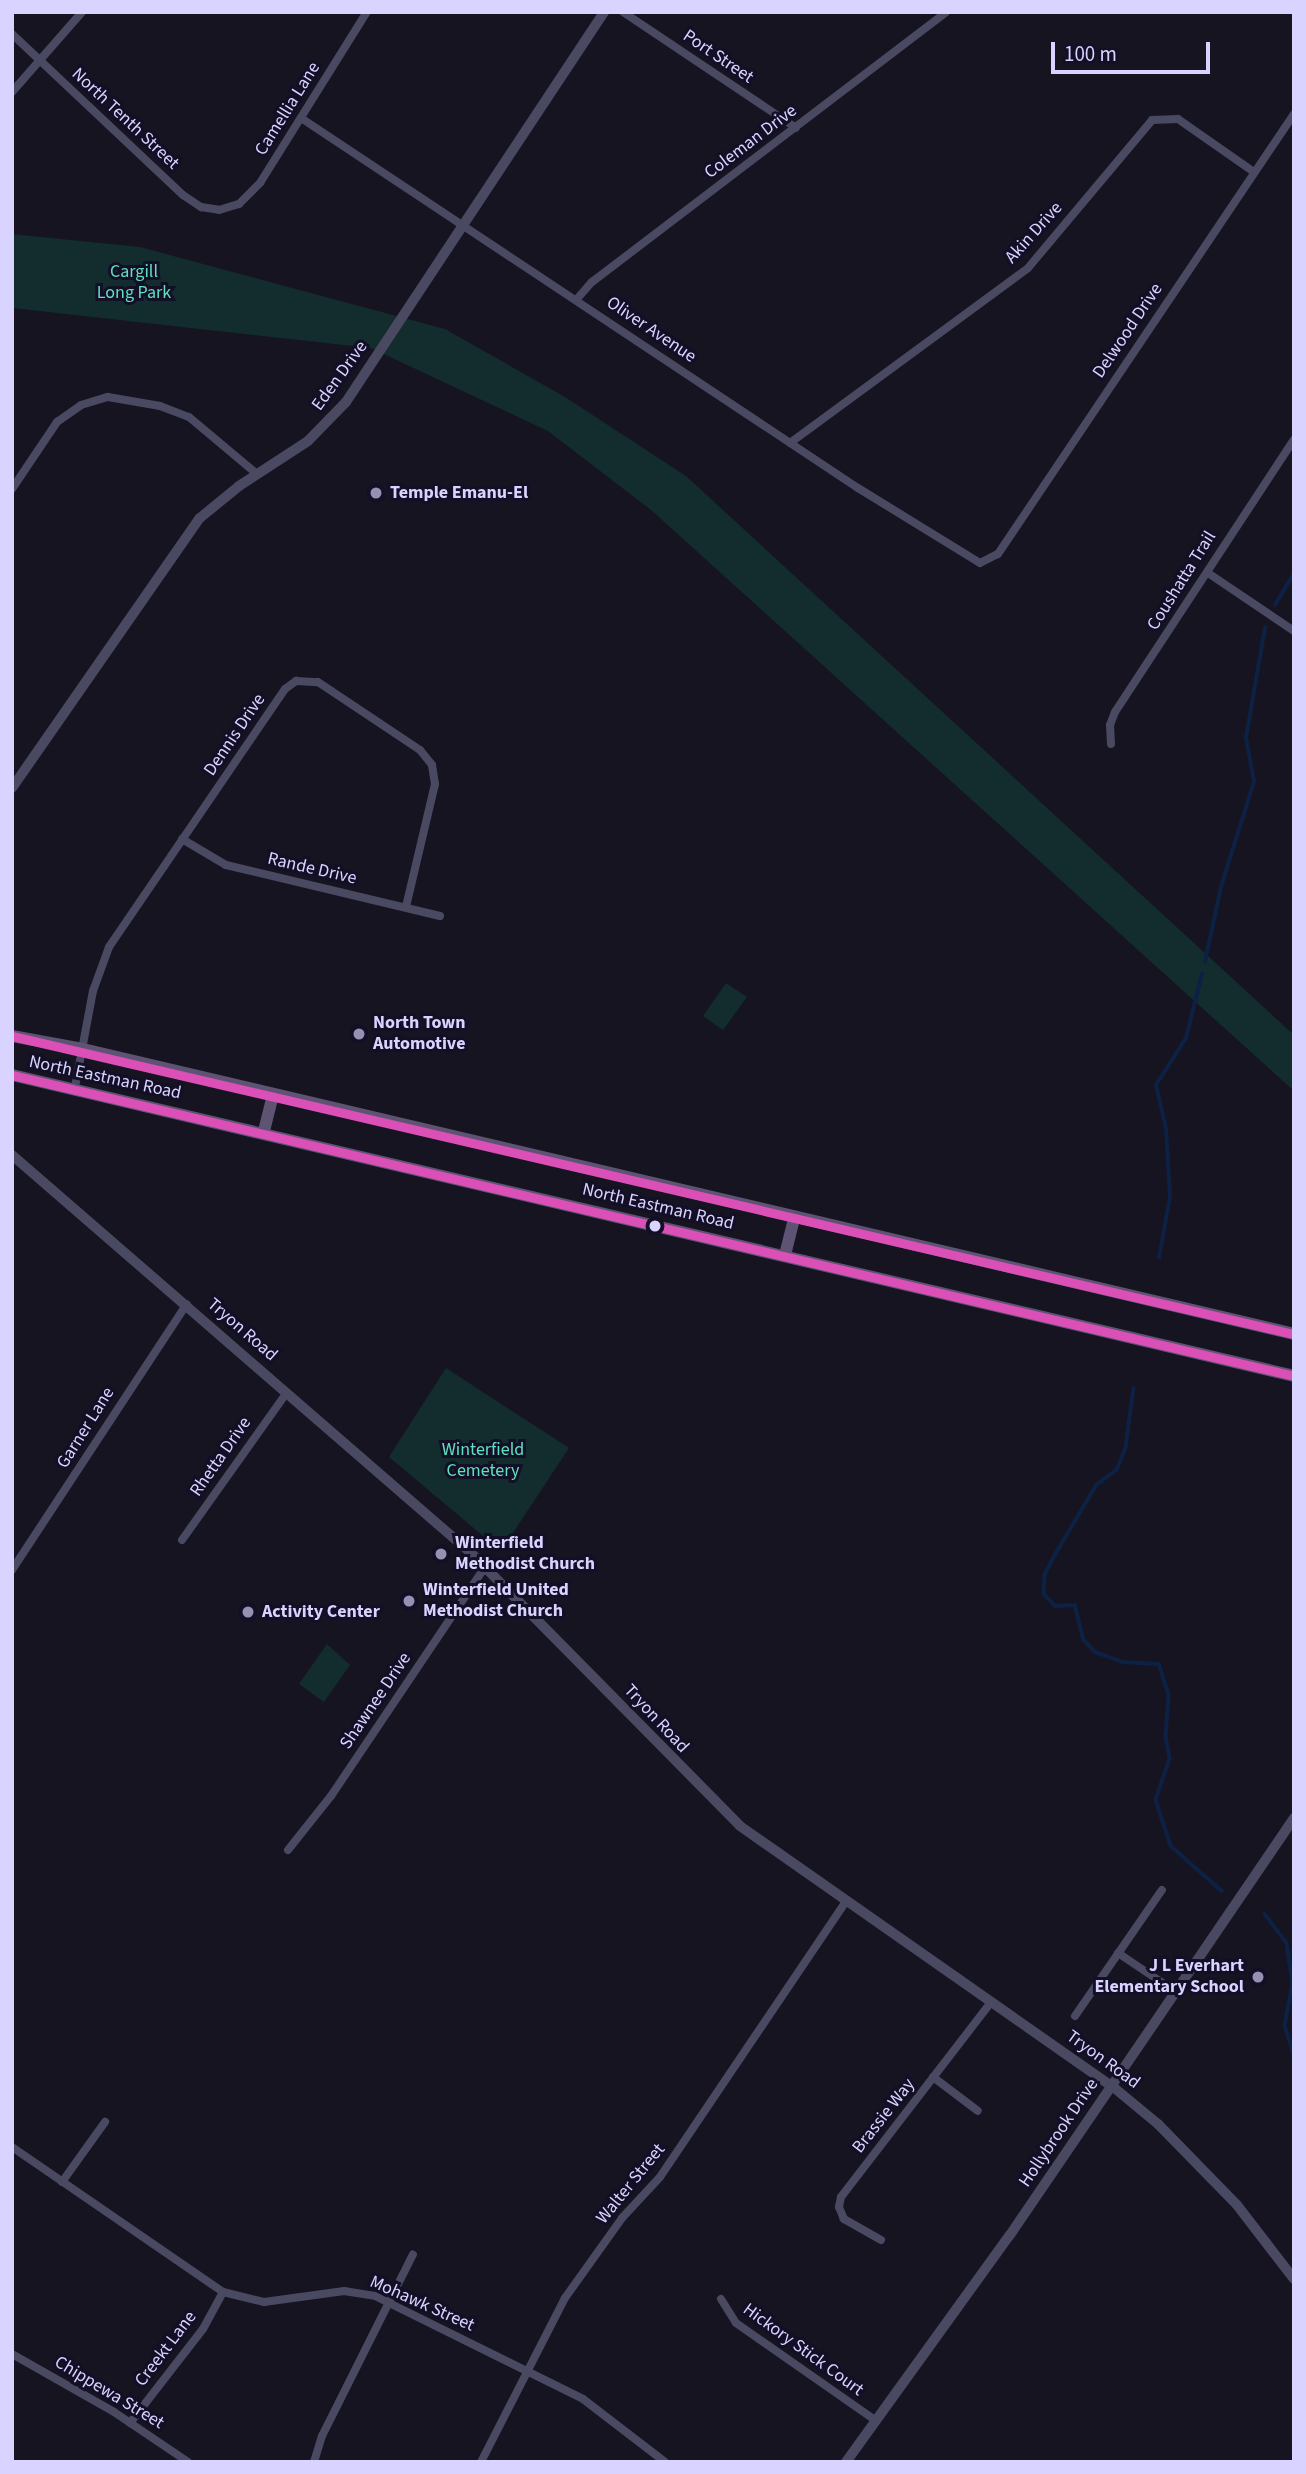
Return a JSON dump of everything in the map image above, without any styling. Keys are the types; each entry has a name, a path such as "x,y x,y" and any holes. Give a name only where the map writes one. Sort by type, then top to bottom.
{"main road":[{"name":"North Eastman Road","path":"12,1036 83,1049 1294,1334"},
{"name":"North Eastman Road","path":"12,1076 75,1087 264,1131 1294,1377"},
{"path":"264,1131 273,1094"},
{"path":"785,1255 794,1218"}],"street":[{"path":"12,92 82,12"},
{"name":"Camellia Lane","path":"224,210 255,190 367,12"},
{"name":"Eden Drive","path":"12,788 194,525 216,502 296,450 338,411 604,12"},
{"name":"Port Street","path":"623,12 796,128"},
{"name":"Coleman Drive","path":"577,299 588,285 946,12"},
{"name":"North Tenth Street","path":"12,34 188,200 208,209 224,210"},
{"name":"Delwood Drive","path":"985,563 998,554 1294,114"},
{"name":"Oliver Avenue","path":"301,118 972,562 985,563"},
{"name":"Akin Drive","path":"790,443 1028,268 1152,120 1178,119 1254,172"},
{"path":"12,489 58,422 80,405 108,397 160,406 189,417 257,474"},
{"name":"Coushatta Trail","path":"1111,744 1113,716 1294,440"},
{"path":"1208,573 1294,631"},
{"name":"Dennis Drive","path":"75,1087 93,991 106,953 285,689 300,679 314,680 420,750 434,769 434,789 406,907"},
{"name":"Rande Drive","path":"182,839 226,865 440,916"},
{"name":"Tryon Road","path":"12,1155 187,1304 485,1567 718,1807 769,1849 1112,2085 1202,2166 1256,2227 1294,2279"},
{"name":"Garner Lane","path":"12,1570 187,1304"},
{"name":"Rhetta Drive","path":"182,1540 287,1392"},
{"name":"Shawnee Drive","path":"288,1850 331,1796 485,1567"},
{"name":"Hollybrook Drive","path":"846,2462 1010,2235 1294,1818"},
{"path":"1075,2016 1162,1890"},
{"name":"Walter Street","path":"481,2462 565,2298 626,2213 660,2177 846,1901"},
{"path":"1118,1953 1176,1992"},
{"name":"Brassie Way","path":"881,2240 844,2220 840,2200 992,2001"},
{"path":"933,2077 978,2110"},
{"path":"62,2182 105,2122"},
{"name":"Mohawk Street","path":"12,2147 223,2292 280,2302 344,2291 388,2302 593,2405 661,2461"},
{"path":"314,2462 322,2436 413,2254"},
{"name":"Creekt Lane","path":"130,2423 203,2329 223,2292"},
{"name":"Hickory Stick Court","path":"721,2299 736,2323 875,2420"},
{"name":"Chippewa Street","path":"12,2354 130,2423 188,2462"}],"green space":[{"name":"Cargill Long Park","path":"12,234 140,247 445,329 565,397 686,476 1294,1035 1294,1091 651,510 548,431 371,348 12,308"},
{"path":"726,983 747,997 723,1030 703,1016"},
{"name":"Winterfield Cemetery","path":"446,1368 569,1448 501,1551 389,1457"},
{"path":"327,1644 350,1665 324,1702 299,1684"}],"waterway":[{"path":"1275,605 1294,573"},
{"path":"1205,962 1221,887 1254,782 1246,738 1265,628"},
{"path":"1159,1258 1170,1197 1166,1129 1156,1085 1186,1038 1202,974"},
{"path":"1134,1388 1126,1448 1117,1470 1097,1485 1056,1554 1045,1575 1044,1594 1055,1606 1075,1605 1084,1640 1095,1652 1123,1662 1159,1664 1169,1695 1166,1736 1170,1759 1156,1800 1171,1846 1222,1891"},
{"path":"1265,1914 1287,1943 1293,1984 1285,2026 1294,2054"}],"transit line":[{"path":"12,1036 1294,1334"},
{"path":"12,1075 1294,1376"}],"place":[{"name":"Temple Emanu-El","path":"376,493"},
{"name":"North Town Automotive","path":"359,1034"},
{"name":"Winterfield Methodist Church","path":"441,1554"},
{"name":"Winterfield United Methodist Church","path":"409,1601"},
{"name":"Activity Center","path":"248,1612"},
{"name":"J L Everhart Elementary School","path":"1258,1977"}]}
